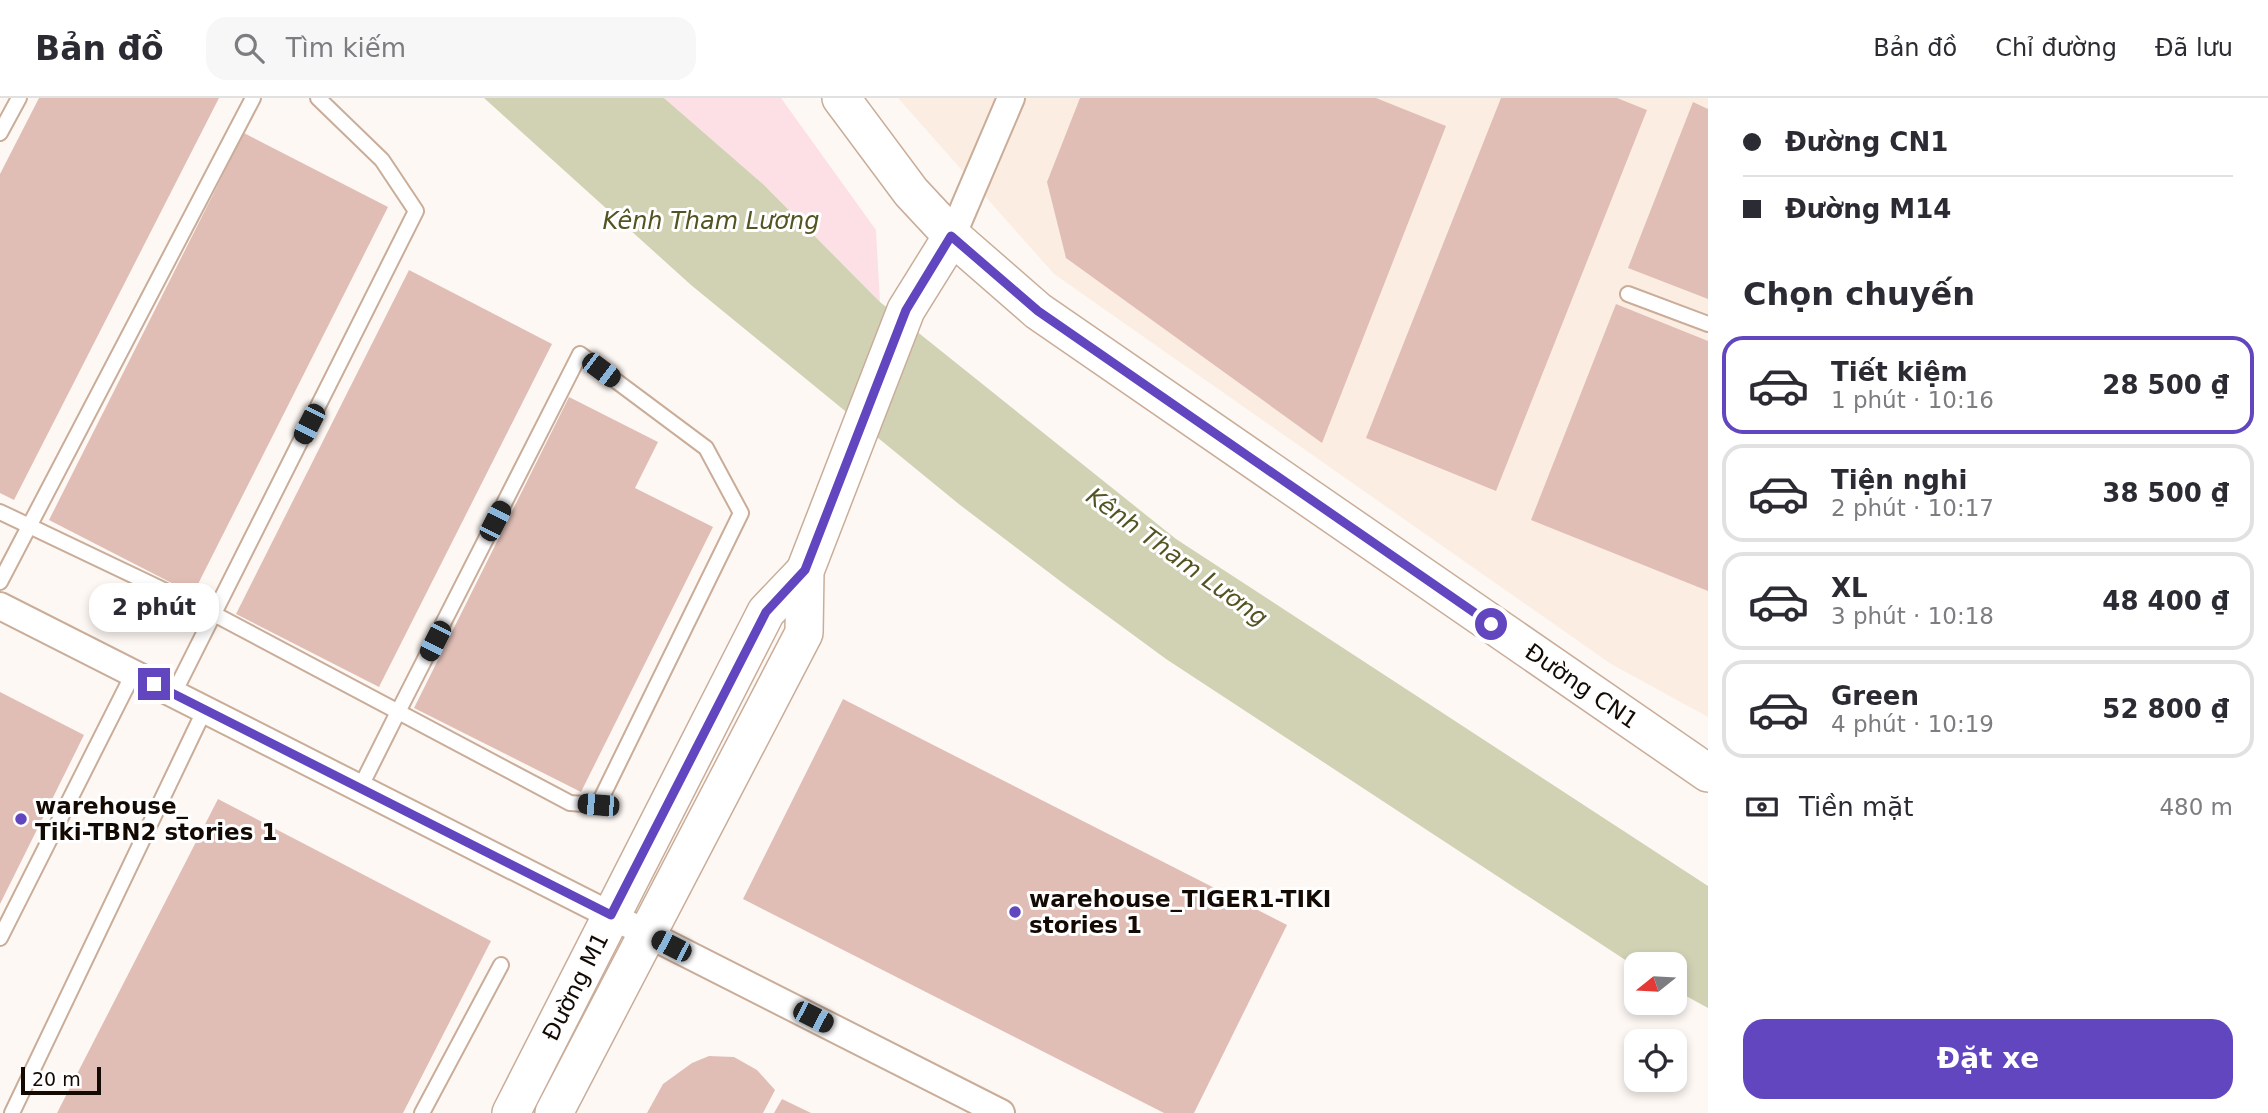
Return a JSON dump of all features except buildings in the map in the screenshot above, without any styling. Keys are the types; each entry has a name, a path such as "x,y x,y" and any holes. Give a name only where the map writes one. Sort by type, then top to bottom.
{"street":[{"name":"Đường CN1","path":"841,98 911,192 951,236 1038,311 1708,773"},
{"path":"951,236 1011,98"},
{"name":"Đường M1","path":"554,1113 804,633 805,570 906,310 951,236"},
{"name":"Đường M1","path":"511,1113 766,612 805,570"},
{"path":"0,606 1001,1113"}],"lane":[{"path":"0,133 19,98"},
{"path":"0,582 253,98"},
{"path":"174,693 416,211 382,160 318,98"},
{"path":"1628,294 1708,324"},
{"path":"0,512 214,614 398,712 570,803 598,805 741,513 706,448 580,354 398,712 360,788"},
{"path":"0,938 133,674"},
{"path":"12,1113 205,709"},
{"path":"422,1113 501,965"}],"shaded area":[{"path":"664,98 781,98 876,230 880,302 764,185"},
{"path":"898,98 1708,98 1708,717 1611,664 1054,274"}],"water":[{"name":"Kênh Tham Lương","path":"484,98 664,98 764,185 880,302 1176,539 1708,886 1708,1008 1687,997 1687,952 1624,952 1624,959 1166,659 960,505 691,285"}],"place":[{"name":"warehouse_ Tiki-TBN2 stories 1","path":"21,819"},
{"name":"warehouse_TIGER1-TIKI stories 1","path":"1015,912"}],"route":[{"path":"154,684 611,915 766,612 805,570 906,310 951,236 1038,311 1491,624"}]}
